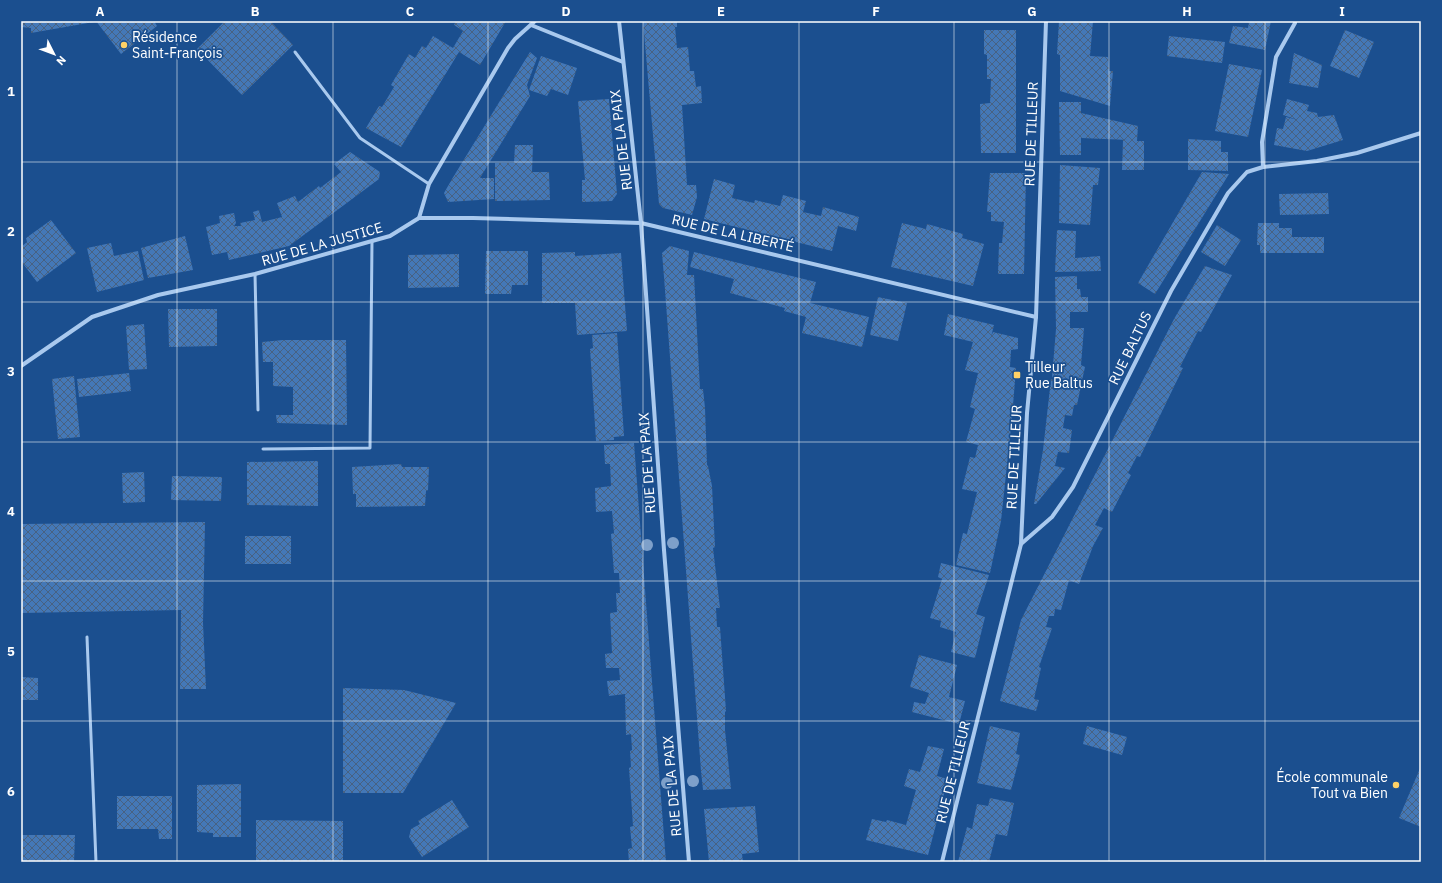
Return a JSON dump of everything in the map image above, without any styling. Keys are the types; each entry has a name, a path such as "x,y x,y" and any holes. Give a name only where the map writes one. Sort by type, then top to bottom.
{"street":[{"name":"RUE DE LA PAIX","path":"619,21 642,223 664,550 689,862"},
{"name":"RUE DE TILLEUR","path":"942,862 1021,544 1027,413 1036,317 1046,21"},
{"path":"420,218 430,184 508,48 533,22 623,62"},
{"path":"1264,167 1262,142 1276,57 1295,23"},
{"name":"RUE BALTUS","path":"1021,544 1052,517 1073,487 1171,291 1228,193 1247,172 1264,167 1317,161 1357,153 1421,133"},
{"name":"RUE DE LA LIBERTÉ","path":"420,218 474,218 642,223 1036,317"},
{"name":"RUE DE LA JUSTICE","path":"21,366 92,317 158,296 255,274 390,236 420,218"}],"lane":[{"path":"295,52 360,138 430,184"},
{"path":"263,449 370,448 372,241"},
{"path":"255,274 258,410"},
{"path":"87,637 96,862"}],"building":[{"path":"21,21 94,22 31,33 31,28 21,27"},
{"name":"Résidence Saint-François","path":"96,21 154,21 157,26 121,54"},
{"path":"225,21 270,21 293,45 242,95 197,49"},
{"path":"456,21 506,21 480,65 459,52 401,147 366,128 379,106 382,107 394,87 391,85 409,54 415,58 422,46 426,48 433,36 453,48 463,31 454,25"},
{"path":"643,21 677,21 677,27 675,27 677,48 688,47 690,71 694,71 696,87 701,86 702,103 682,105 687,185 696,185 697,197 692,215 663,208 659,204"},
{"path":"1059,21 1093,21 1090,56 1108,57 1109,71 1113,71 1110,106 1060,91 1060,55 1057,54"},
{"path":"1249,21 1271,21 1265,50 1229,43 1233,26 1248,28"},
{"path":"984,30 1016,30 1016,153 981,153 980,104 990,103 991,79 987,79 987,55 984,54"},
{"path":"1345,30 1374,42 1359,78 1330,66"},
{"path":"1169,36 1225,42 1222,63 1167,56"},
{"path":"530,52 537,58 527,85 530,96 480,178 494,178 494,199 448,202 444,193"},
{"path":"1294,53 1322,65 1318,88 1289,83"},
{"path":"541,56 577,68 568,95 551,89 547,96 529,90"},
{"path":"1229,64 1262,70 1248,137 1215,131"},
{"path":"609,99 617,194 612,201 582,202 582,180 585,180 578,101"},
{"path":"1287,99 1309,105 1307,111 1317,113 1318,117 1334,115 1343,140 1307,151 1274,145 1277,128 1283,129 1286,117 1298,120 1283,115"},
{"path":"1059,102 1081,102 1081,113 1138,126 1137,141 1144,141 1144,170 1122,170 1123,140 1128,140 1081,138 1081,155 1060,155"},
{"path":"1188,139 1221,141 1221,152 1228,152 1228,171 1188,170"},
{"path":"515,145 533,145 532,172 549,172 550,200 495,201 495,163 514,163"},
{"path":"350,152 380,172 379,179 289,246 229,260 227,252 212,255 206,227 220,223 219,216 234,213 236,223 234,226 241,226 240,223 255,220 253,212 259,210 262,222 282,217 277,203 295,196 298,202 319,186 320,188 341,172 334,164"},
{"path":"1060,165 1100,168 1098,185 1093,185 1090,225 1059,223"},
{"path":"1202,172 1229,174 1155,294 1138,283"},
{"path":"990,173 1026,173 1024,274 998,274 999,243 1002,243 1004,222 991,221 991,212 987,212"},
{"path":"714,179 735,185 732,198 754,203 755,200 780,206 783,195 806,201 803,212 821,216 823,207 859,217 856,231 838,226 832,251 704,219"},
{"path":"1328,193 1329,214 1280,215 1279,194"},
{"path":"51,220 76,253 37,282 21,261 21,247 27,242 26,238"},
{"path":"902,223 926,229 927,224 963,234 962,238 984,244 973,286 891,267"},
{"path":"1258,223 1279,223 1279,228 1292,228 1292,237 1324,237 1324,253 1260,253 1260,245 1257,245"},
{"path":"1217,225 1241,240 1225,266 1201,252"},
{"path":"1057,230 1076,231 1075,258 1100,256 1101,271 1055,272"},
{"path":"185,236 193,270 148,278 141,248"},
{"path":"111,243 114,256 138,251 144,280 97,292 87,248"},
{"path":"670,246 689,251 687,275 694,275 700,389 703,389 707,465 712,486 715,547 713,548 720,608 716,608 717,627 720,627 726,711 725,730 731,789 703,790 662,253"},
{"path":"486,251 528,251 528,285 512,285 511,294 485,294"},
{"path":"575,252 575,256 621,253 627,331 577,335 575,303 542,303 542,253"},
{"path":"694,252 816,282 810,303 869,317 862,347 802,333 806,317 784,311 785,308 730,293 734,279 690,267"},
{"path":"459,254 459,287 408,288 408,255"},
{"path":"1205,266 1232,275 1201,332 1198,331 1180,367 1183,368 1140,457 1137,456 1128,473 1131,475 1112,512 1104,508 1095,525 1103,528 1093,546 1079,584 1069,580 1061,610 1055,609 1054,616 1049,616 1046,627 1052,628 1039,667 1041,668 1034,699 1039,700 1036,711 1000,701 1021,620 1174,319"},
{"path":"1077,276 1077,289 1080,289 1081,297 1088,297 1088,312 1070,312 1070,328 1084,328 1081,365 1085,367 1081,385 1052,377 1056,329 1055,277"},
{"path":"878,297 907,303 898,341 870,335"},
{"path":"168,309 217,309 217,346 169,347"},
{"path":"948,314 994,325 991,337 993,332 1018,338 1018,349 1011,350 1010,367 1016,368 1012,418 1001,521 990,573 956,565 963,533 967,534 977,492 962,489 970,457 975,458 978,445 966,442 975,409 970,407 978,373 965,370 973,342 944,335"},
{"path":"144,324 147,369 129,370 126,326"},
{"path":"617,333 624,436 614,437 614,440 596,441 590,349 593,348 592,335"},
{"path":"283,340 346,340 347,425 277,423 276,415 293,415 293,387 273,386 273,362 263,362 262,342"},
{"path":"129,373 131,391 79,397 77,379"},
{"path":"74,376 80,437 58,439 52,379"},
{"path":"1051,379 1081,386 1077,405 1074,405 1072,416 1065,415 1063,428 1072,430 1069,453 1058,452 1055,466 1065,468 1036,504 1034,504 1043,450"},
{"path":"634,443 666,862 629,862 628,849 632,848 630,827 633,826 629,768 631,767 630,751 632,750 631,734 626,735 625,694 609,696 607,681 620,680 619,668 606,668 605,654 612,653 610,613 617,612 616,593 620,593 619,573 614,573 611,534 614,533 612,511 596,512 595,488 611,486 610,464 605,464 604,445"},
{"path":"318,461 318,506 247,505 247,462"},
{"path":"401,464 402,467 429,467 428,490 426,491 425,506 356,507 356,494 353,494 352,467"},
{"path":"144,472 145,502 123,503 122,473"},
{"path":"172,476 222,477 221,501 171,500"},
{"path":"205,522 203,623 206,689 180,689 181,610 21,613 21,524"},
{"path":"245,536 291,536 291,564 245,564"},
{"path":"941,563 989,575 976,614 985,617 975,658 951,652 956,632 940,627 941,621 930,618 942,579 938,577"},
{"path":"919,655 957,665 949,697 965,701 959,724 912,712 914,702 925,704 929,693 910,687"},
{"path":"21,677 38,678 38,700 21,700"},
{"path":"343,688 404,690 456,703 403,793 343,793"},
{"path":"990,726 1020,733 1016,754 1020,755 1011,790 977,783"},
{"path":"1087,726 1127,737 1122,755 1083,744"},
{"path":"928,746 944,749 937,776 948,779 928,855 866,840 872,819 886,822 887,820 906,825 916,790 904,786 909,769 920,772"},
{"path":"1421,766 1421,827 1399,818"},
{"path":"241,784 241,837 213,837 213,833 197,832 197,785"},
{"path":"117,796 172,796 172,839 159,839 158,829 117,829"},
{"path":"990,798 1014,803 1007,836 996,834 989,862 958,862 967,827 972,829 977,804 988,806"},
{"path":"452,800 469,827 422,857 409,837 411,829 420,824 418,821"},
{"path":"755,806 759,852 742,854 743,862 709,862 704,809"},
{"path":"256,820 343,821 343,862 256,862"},
{"path":"21,835 75,835 74,862 21,862"}],"place":[{"name":"Résidence Saint-François","path":"124,45"},
{"name":"Tilleur Rue Baltus","path":"1017,375"},
{"name":"École communale Tout va Bien","path":"1396,785"}]}
